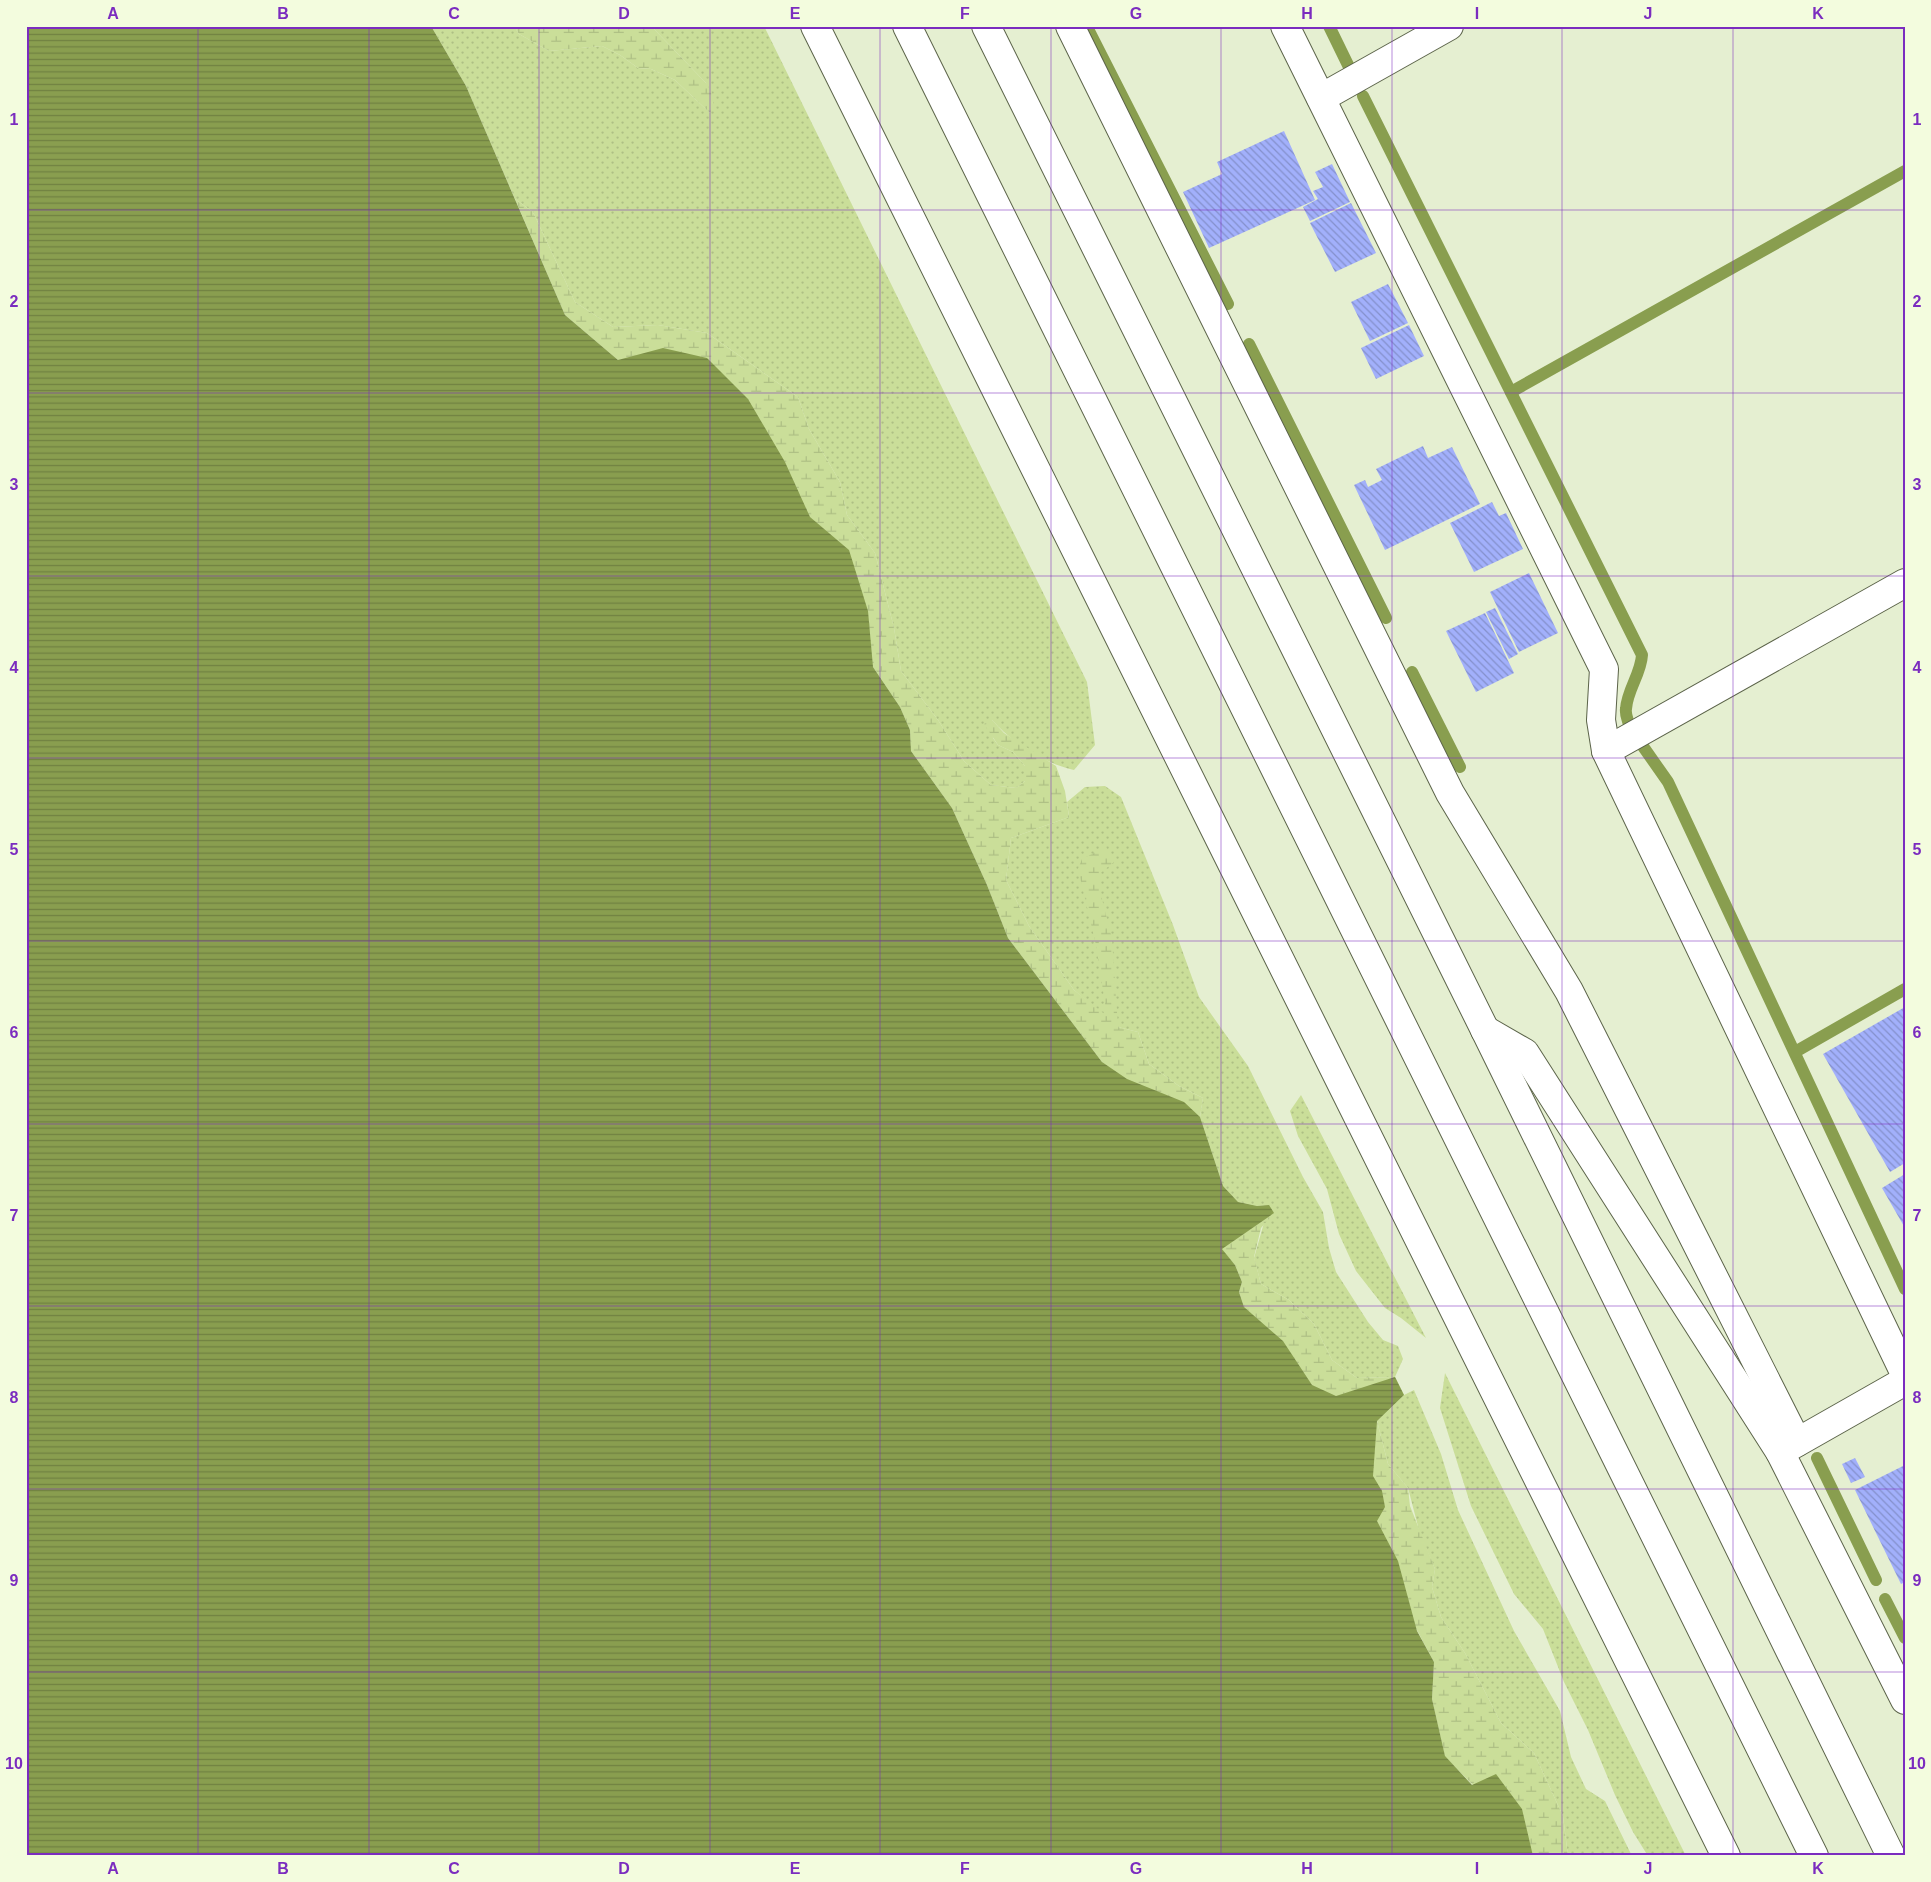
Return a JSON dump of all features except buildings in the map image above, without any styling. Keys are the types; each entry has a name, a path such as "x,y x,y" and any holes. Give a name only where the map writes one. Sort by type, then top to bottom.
{"street":[{"path":"815,26 1726,1856"},
{"path":"907,26 1814,1856"},
{"path":"986,26 1485,1030 1891,1856"},
{"path":"1070,26 1450,793 1569,990 1788,1447 1905,1700"},
{"path":"1286,26 1604,669 1601,720 1606,751 1905,1374"},
{"path":"1320,98 1449,26"},
{"path":"1606,751 1905,583"},
{"path":"1485,1030 1525,1053 1788,1447"},
{"path":"1788,1447 1905,1380"}],"green space":[{"path":"431,26 514,26 519,34 549,51 602,46 620,55 638,68 651,69 675,80 710,113 706,83 651,26 764,26 1087,682 1095,745 1074,770 1062,767 1029,751 1009,737 992,720 993,738 998,745 1013,752 1025,766 1025,781 1016,788 991,785 964,761 938,720 901,671 894,628 875,553 847,515 840,482 809,429 798,397 707,333 658,325 613,327 575,302 533,212 515,199 466,86"},
{"path":"514,26 651,26 706,83 715,98 710,113 675,80 651,69 638,68 620,55 602,46 549,51 519,34"},
{"path":"515,199 533,212 575,302 613,327 658,325 707,333 798,397 809,429 840,482 847,515 875,553 894,628 901,671 938,720 964,761 991,785 1016,788 1025,781 1025,766 1013,752 998,745 984,724 992,720 1004,733 1056,766 1065,791 1069,817 1011,838 1006,880 1029,926 1074,990 1107,1016 1096,945 1078,869 1082,859 1106,847 1114,862 1099,874 1099,887 1112,939 1118,1027 1138,1032 1149,1064 1179,1086 1203,1098 1200,1117 1223,1186 1238,1202 1257,1206 1269,1205 1274,1213 1261,1228 1254,1257 1261,1284 1289,1300 1314,1324 1332,1360 1357,1378 1395,1377 1404,1395 1377,1421 1388,1464 1408,1488 1410,1506 1435,1569 1432,1587 1441,1617 1465,1653 1501,1723 1534,1753 1563,1816 1568,1856 1515,1856 1473,1785 1445,1757 1432,1699 1434,1662 1244,1307 1239,1292 1242,1282 1235,1265 1221,1249 1102,1062 1008,938 987,885 952,808 911,751 910,730 900,707 873,667 618,360 565,315"},
{"path":"1105,786 1121,797 1173,925 1199,997 1248,1066 1303,1177 1323,1212 1329,1248 1336,1272 1368,1322 1383,1340 1398,1346 1403,1359 1395,1377 1357,1378 1332,1360 1314,1324 1289,1300 1261,1284 1254,1258 1269,1205 1257,1206 1238,1202 1223,1186 1200,1117 1203,1098 1179,1086 1149,1064 1138,1032 1118,1027 1074,990 1029,926 1006,880 1011,838 1069,817 1067,802 1085,787"},
{"path":"1301,1095 1426,1338 1385,1308 1356,1271 1339,1234 1327,1189 1298,1136 1290,1111"},
{"path":"1445,1373 1686,1856 1648,1856 1633,1832 1615,1795 1588,1730 1564,1682 1543,1629 1514,1594 1471,1506 1440,1408"},
{"path":"1414,1390 1441,1454 1458,1510 1514,1631 1560,1711 1571,1757 1586,1789 1605,1801 1632,1856 1568,1856 1563,1816 1534,1753 1501,1723 1465,1653 1441,1617 1432,1587 1435,1569 1420,1534 1408,1488 1388,1464 1377,1421 1404,1395"}],"shaded area":[{"path":"26,26 431,26 466,86 565,315 618,360 663,348 707,358 748,399 785,462 810,517 849,550 868,611 873,667 900,707 910,730 911,751 952,808 987,885 1008,938 1102,1062 1127,1079 1184,1102 1200,1117 1223,1186 1238,1202 1257,1206 1269,1205 1274,1213 1222,1249 1235,1265 1242,1282 1239,1292 1244,1307 1283,1341 1312,1385 1336,1396 1395,1377 1404,1395 1377,1421 1373,1476 1382,1491 1385,1507 1377,1521 1398,1561 1417,1631 1434,1662 1432,1699 1445,1756 1472,1785 1496,1774 1522,1809 1533,1856 26,1856"}],"waterway":[{"path":"1329,26 1349,67"},
{"path":"1087,27 1228,304"},
{"path":"1363,96 1642,655 1627,702 1626,713 1629,725"},
{"path":"1511,392 1905,171"},
{"path":"1249,344 1386,618"},
{"path":"1412,672 1460,767"},
{"path":"1642,745 1668,782 1905,1289"},
{"path":"1795,1052 1905,989"},
{"path":"1817,1458 1876,1580"},
{"path":"1885,1599 1905,1638"}]}
